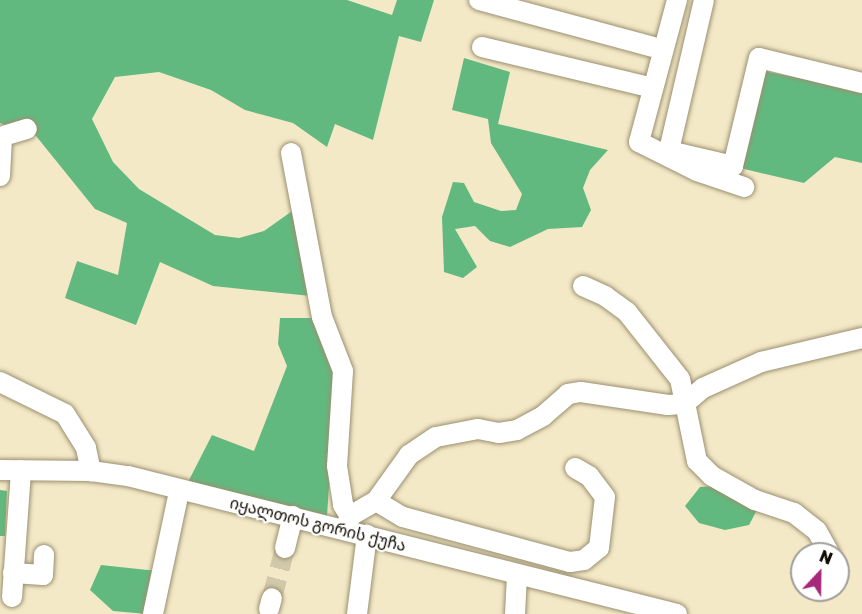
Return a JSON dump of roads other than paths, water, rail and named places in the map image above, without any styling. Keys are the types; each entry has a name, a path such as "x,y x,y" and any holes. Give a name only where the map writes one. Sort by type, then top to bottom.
{"street":[{"path":"479,0 653,47"},
{"path":"677,0 639,142 697,171 744,187"},
{"path":"704,0 669,151 734,166 759,58 862,83"},
{"path":"482,47 653,88"},
{"path":"0,176 1,137 27,129"},
{"path":"291,153 322,317 343,371 337,466 348,522 376,501 409,455 436,437 478,429 499,433 517,430 543,416 568,394 604,392 668,405 684,404 703,388 761,362 858,342"},
{"path":"583,286 605,296 627,312 680,379 697,461 704,468 755,500 794,513 817,531 823,542"},
{"path":"0,382 65,414 87,448 91,471"},
{"path":"376,501 389,512 414,521 570,562 584,560 599,548 605,497 589,476 575,468"},
{"name":"იყალთოს გორის ქუჩა","path":"0,470 91,471 128,476 179,492 293,516 348,522 367,535 677,614"},
{"path":"12,597 21,470"},
{"path":"153,614 179,492"},
{"path":"285,548 293,516"},
{"path":"357,614 367,535"},
{"path":"13,573 43,575 44,555"},
{"path":"515,614 517,575"}],"tunnel":[{"path":"272,598 285,548"}]}
